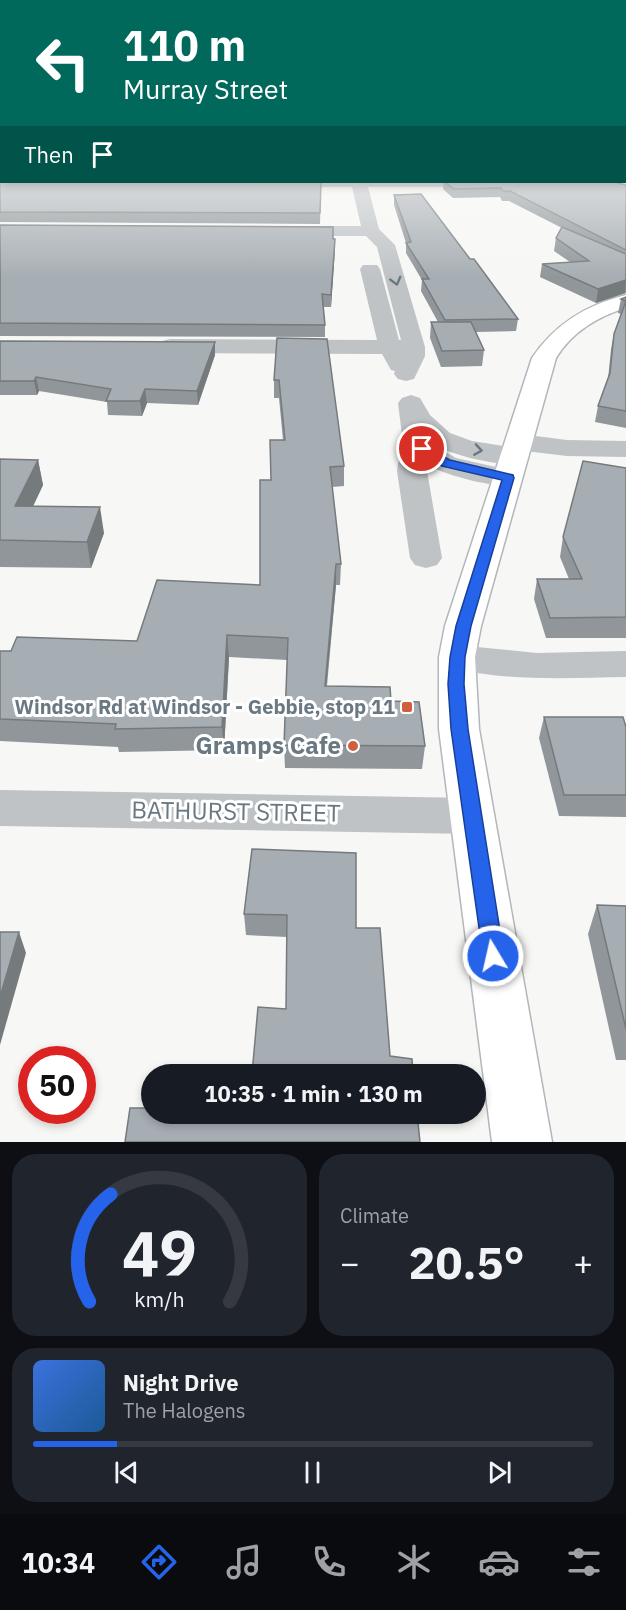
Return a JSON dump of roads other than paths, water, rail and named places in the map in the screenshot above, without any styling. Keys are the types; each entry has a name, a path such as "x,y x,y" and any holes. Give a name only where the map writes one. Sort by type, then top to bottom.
{"main road":[{"path":"522,1142 459,729 457,657 466,617 542,364 551,348 589,314 626,302"}],"street":[{"path":"359,183 371,231 386,245 414,347 406,374"},
{"path":"277,231 371,231"},
{"path":"371,231 364,245 390,347 395,360 406,374 417,441 425,452 451,465 514,458 567,448 626,449"},
{"path":"143,346 414,347"},
{"path":"411,403 422,426 444,440 468,449 514,458"},
{"path":"425,452 412,463 411,471 426,558"},
{"path":"457,657 527,666 626,664"},
{"name":"BATHURST STREET","path":"0,808 472,816"}],"place":[{"name":"Windsor Rd at Windsor - Gebbie, stop 11","path":"407,707"},
{"name":"Gramps Cafe","path":"353,746"}]}
